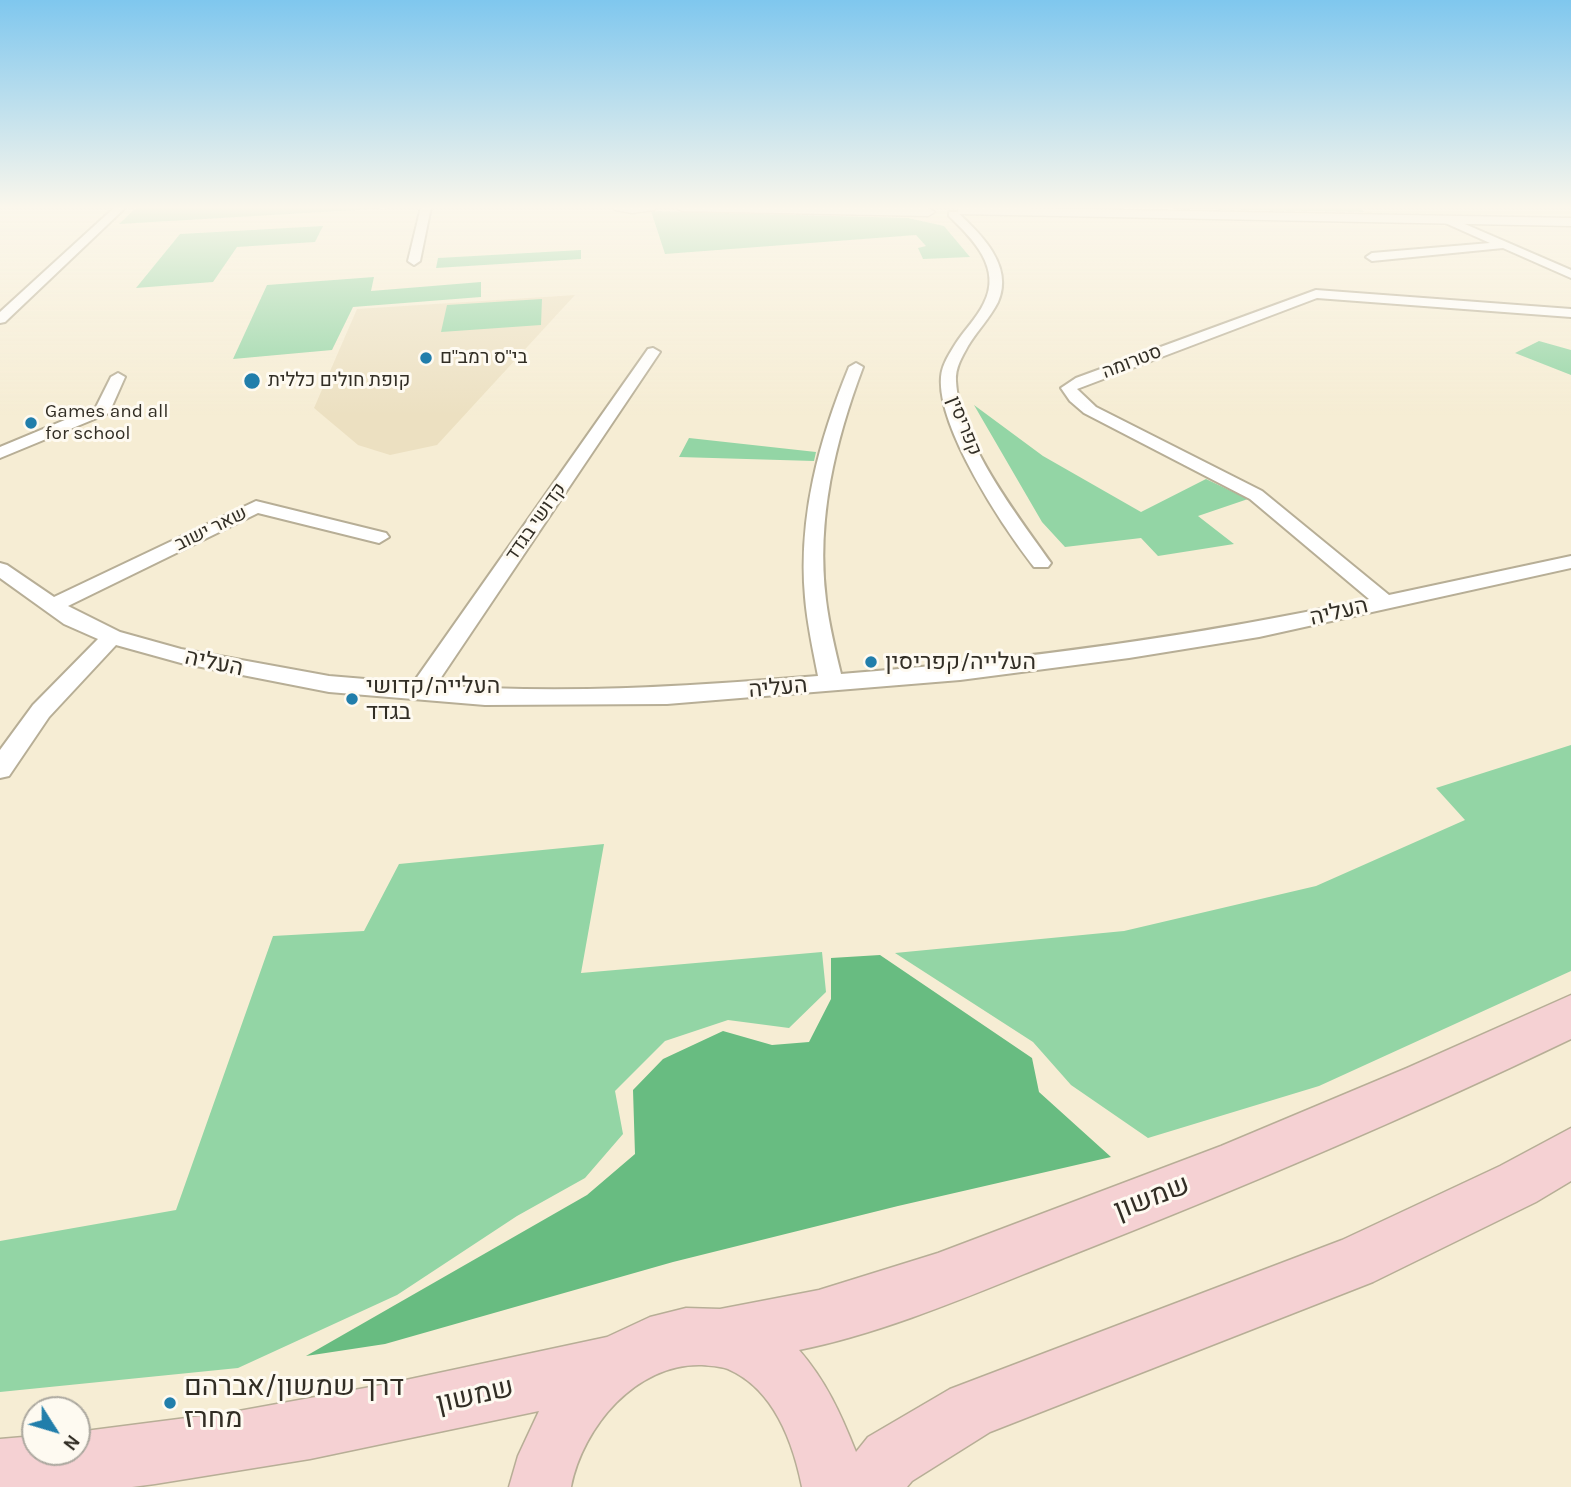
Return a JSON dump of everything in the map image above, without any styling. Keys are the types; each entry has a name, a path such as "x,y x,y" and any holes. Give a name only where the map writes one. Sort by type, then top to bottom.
{"main road":[{"name":"שמשון","path":"719,1338 818,1318 938,1280 1221,1171 1424,1085 1571,1016"},
{"path":"868,1487 890,1459 930,1432 971,1410 1354,1263 1518,1184 1571,1153"},
{"path":"540,1487 550,1452 588,1392 616,1364 635,1352 677,1337 719,1338 758,1353 794,1386 820,1431 833,1487"},
{"name":"שמשון","path":"0,1470 64,1465 250,1440 447,1404 616,1364"}],"street":[{"path":"3,313 44,276"},
{"name":"קפריסין","path":"995,276 994,297 955,356 948,377 949,401 996,499 1026,546 1041,563"},
{"name":"סטרומה","path":"1385,601 1256,495 1090,410 1075,398 1069,388 1091,377 1315,294 1366,295 1571,313"},
{"name":"קדושי בגדד","path":"419,692 653,352"},
{"path":"831,683 814,597 815,519 836,415 856,367"},
{"path":"0,453 103,411 118,377"},
{"name":"שאר ישוב","path":"52,606 256,507 379,537"},
{"name":"העליה","path":"0,569 72,619 112,637 181,656 258,673 329,684 485,697 667,696 960,673 1129,651 1259,630 1571,562"},
{"path":"0,769 41,711 112,637"}],"shaded area":[{"name":"בי\"ס רמב\"ם","path":"575,295 437,445 390,455 358,445 314,408 357,309"}],"green space":[{"path":"145,276 217,276 213,282 136,288"},
{"path":"374,277 371,291 481,282 481,297 353,307 332,350 233,359 267,285"},
{"path":"542,299 541,325 441,332 447,305"},
{"path":"1539,341 1571,350 1571,375 1515,353"},
{"path":"974,405 1043,456 1141,512 1206,479 1248,499 1198,516 1234,544 1158,556 1141,538 1065,547 1042,522"},
{"path":"689,438 816,452 814,461 679,457"},
{"path":"1571,745 1571,971 1319,1086 1148,1138 1071,1085 1033,1042 895,953 1124,931 1316,886 1465,820 1436,788"},
{"path":"604,844 581,973 822,952 826,992 789,1028 728,1020 665,1041 615,1091 623,1134 585,1178 517,1216 397,1295 238,1368 0,1392 0,1241 176,1210 273,936 364,931 399,864"},
{"path":"880,955 1032,1058 1039,1092 1111,1157 673,1262 385,1344 306,1356 587,1195 635,1154 633,1090 663,1059 723,1031 772,1045 809,1042 831,999 831,958"}],"place":[{"name":"בי\"ס רמב\"ם","path":"426,358"},
{"name":"קופת חולים כללית","path":"252,381"},
{"name":"Games and all for school","path":"31,423"},
{"name":"העלייה/קפריסין","path":"871,662"},
{"name":"העלייה/קדושי בגדד","path":"352,699"},
{"name":"דרך שמשון/אברהם מחרז","path":"170,1403"}]}
